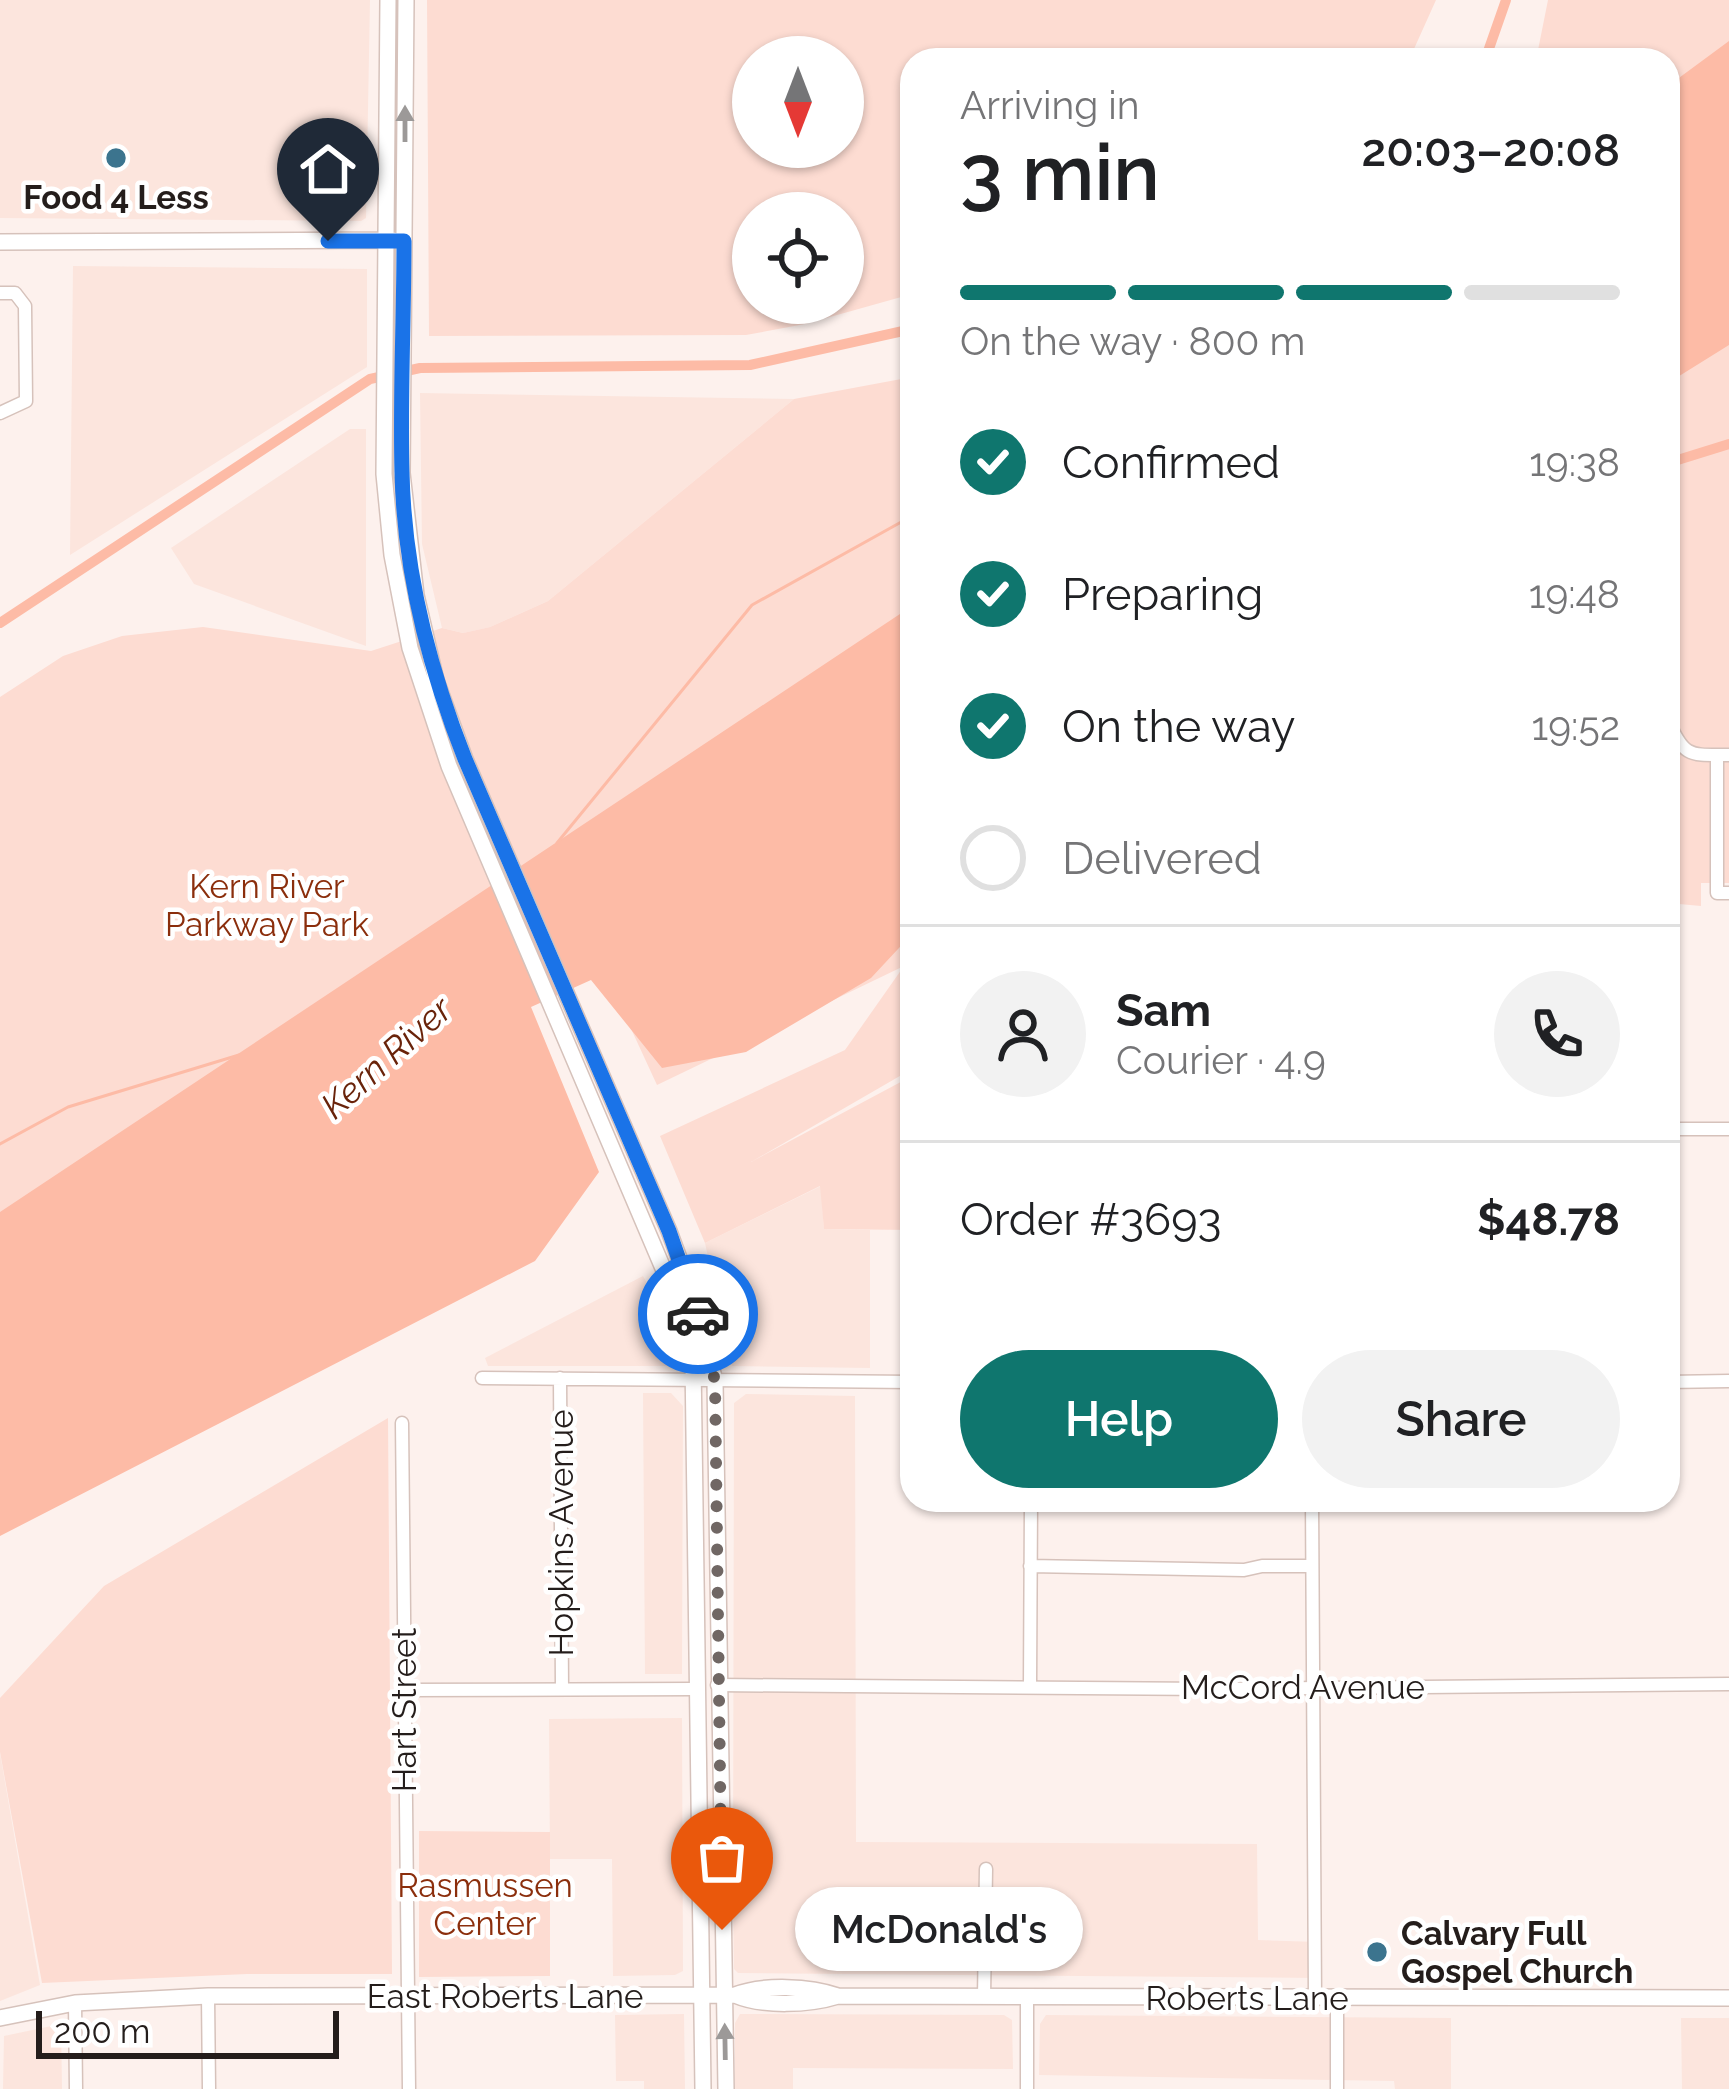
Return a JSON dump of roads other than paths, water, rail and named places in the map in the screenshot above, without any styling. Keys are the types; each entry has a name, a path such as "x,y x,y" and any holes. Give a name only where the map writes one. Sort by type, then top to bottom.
{"main road":[{"path":"388,0 384,474 399,598 430,718 677,1301 694,1381 694,1689 703,2089"},
{"path":"406,0 402,473 416,596 446,712 685,1274 715,1381 717,1684 730,1996 725,2089"},
{"path":"0,242 404,241"},
{"path":"694,1637 704,1668 717,1684"},
{"path":"694,1689 705,1693 718,1722"},
{"name":"East Roberts Lane","path":"0,2018 75,2003 208,1996 730,1996"},
{"name":"Roberts Lane","path":"730,1996 749,2001 821,2001 838,1996 1729,1998"}],"street":[{"path":"0,293 15,293 25,306 26,400 0,413"},
{"path":"1680,748 1692,755 1723,755 1723,893"},
{"path":"1680,1129 1729,1129"},
{"path":"482,1378 900,1382"},
{"name":"Hopkins Avenue","path":"560,1378 562,1689"},
{"path":"1680,1382 1729,1382"},
{"name":"Hart Street","path":"402,1423 409,2089"},
{"path":"1030,1686 1031,1512"},
{"path":"1312,1512 1315,1998"},
{"path":"1030,1566 1244,1570 1312,1566"},
{"name":"McCord Avenue","path":"717,1684 1210,1689 1729,1684"},
{"path":"404,1690 694,1689"},
{"path":"984,1997 986,1869"},
{"path":"208,1996 208,2089"},
{"path":"1027,1996 1027,2089"},
{"path":"1337,1998 1337,2089"},
{"path":"75,2003 76,2089"}],"water":[{"path":"1729,41 1729,345 1680,376 1680,77"},
{"name":"Kern River","path":"900,614 900,947 871,978 746,1052 662,1068 591,980 531,1007 599,1172 535,1261 0,1536 0,1212"}],"waterway":[{"path":"1489,48 1506,0"},
{"path":"0,623 370,379 420,368 750,365 900,332"},
{"path":"1680,459 1729,444"},
{"path":"557,843 752,605 900,523"},
{"path":"0,1144 68,1107 239,1055"}],"place":[{"name":"Food 4 Less","path":"116,158"},
{"name":"McDonald's","path":"722,1930"},
{"name":"Calvary Full Gospel Church","path":"1377,1952"}],"park label":[{"name":"Kern River Parkway Park","path":"267,905"},
{"name":"Rasmussen Center","path":"485,1904"}]}
